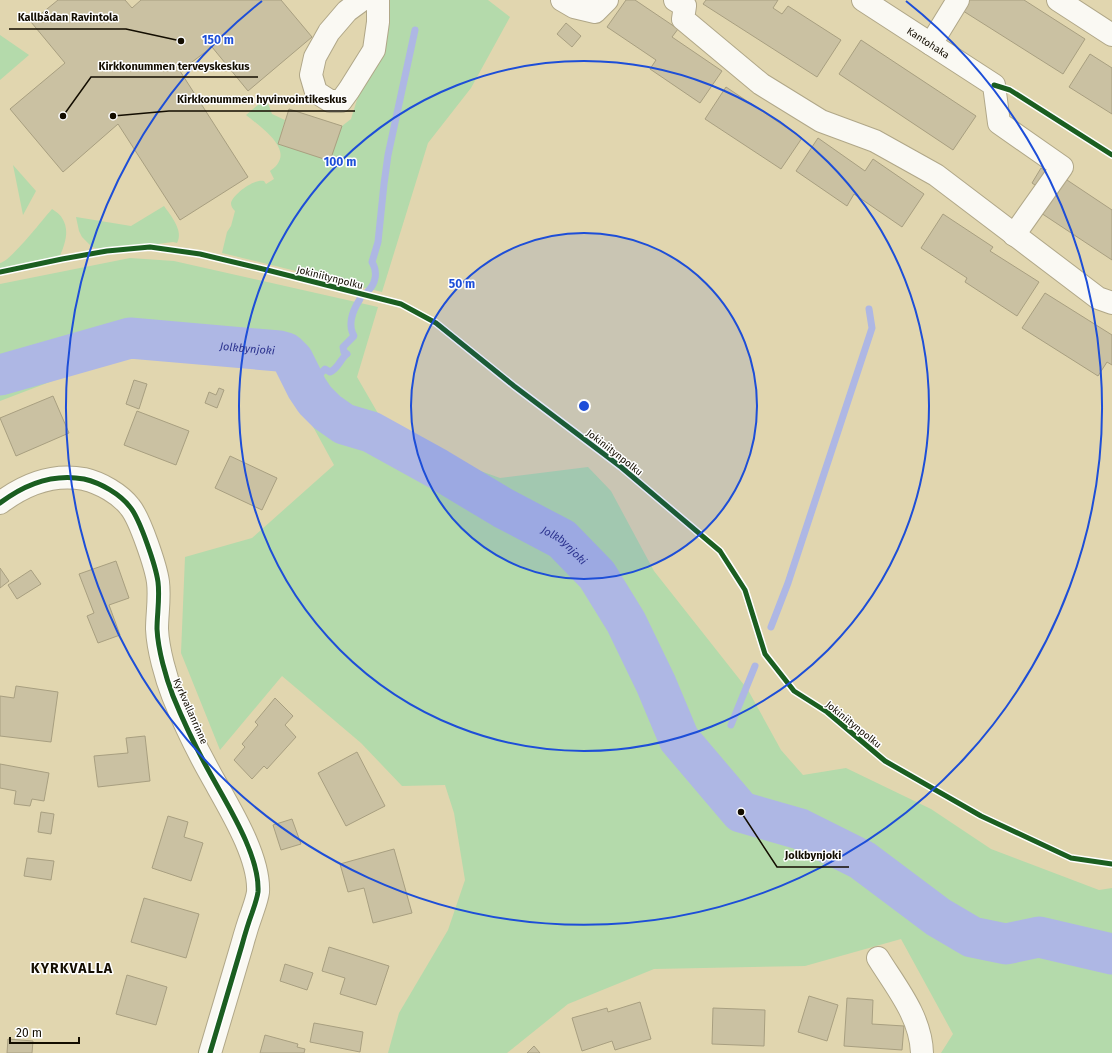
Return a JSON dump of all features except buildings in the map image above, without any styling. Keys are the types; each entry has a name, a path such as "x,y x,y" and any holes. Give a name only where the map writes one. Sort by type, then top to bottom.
{"street":[{"path":"362,0 347,11 329,32 315,57 310,75 316,92 330,101 341,101 374,50 378,22 378,0"},
{"path":"562,0 574,7 595,12 607,0"},
{"path":"675,0 685,6 683,19 761,84 821,121 875,141 936,175 1098,298 1112,303"},
{"name":"Kantohaka","path":"863,0 994,85 999,123 1062,167 1014,235"},
{"path":"931,44 958,0"},
{"path":"1058,0 1112,35"},
{"name":"Kyrkvallanrinne","path":"0,503 26,486 48,478 75,478 87,480 110,490 122,499 131,508 142,530 158,581 159,604 157,630 167,682 200,755 234,816 252,859 256,876 258,892 210,1053"},
{"path":"878,958 911,1010 922,1044 922,1053"}],"green space":[{"path":"388,0 488,0 510,17 471,88 428,143 382,292 222,253 227,232 231,226 235,211 231,205 233,199 240,191 250,184 264,181 266,184 274,179 270,171 277,165 280,159 280,153 274,140 246,115 266,98 272,114 285,120 278,144 330,161 342,126 351,119"},
{"path":"0,35 29,55 0,80"},
{"path":"13,165 36,191 23,215"},
{"path":"164,206 178,229 179,238 177,243 173,242 104,251 92,247 82,237 76,217 131,226"},
{"path":"52,209 61,217 66,227 65,242 60,256 0,270 0,263 5,261 19,248"},
{"path":"130,258 174,261 378,307 357,377 387,429 447,459 500,478 588,467 611,491 654,571 748,690 781,750 803,775 846,768 931,809 991,849 1099,890 1112,888 1112,1053 941,1053 953,1034 901,939 805,966 654,969 568,1004 507,1053 388,1053 399,1013 448,930 465,880 454,813 445,785 402,786 361,743 282,676 220,750 181,653 185,557 252,538 334,465 281,368 136,349 0,401 0,284"}],"waterway":[{"path":"367,292 375,278 375,270 372,262 378,242 388,155 415,30"},
{"path":"307,388 325,369 330,372 333,370 347,354 344,352 343,347 354,336 351,322 355,308 360,299"},
{"path":"771,627 788,583 872,328 869,309"},
{"name":"Jolkbynjoki","path":"0,375 130,338 279,351 286,353 293,360 307,388 315,400 327,412 344,424 371,432 438,469 503,508 562,539 597,575 626,622 656,684 679,739 741,812 800,829 862,860 938,917 972,937 1006,944 1039,937 1112,954"},
{"path":"731,725 755,666"}],"cycle path":[{"path":"994,85 1010,90 1112,155"},
{"name":"Jokiniitynpolku","path":"0,272 107,251 150,247 200,254 401,304 436,323 514,386 621,467 720,551 745,590 765,654 794,691 827,712 885,761 981,816 1071,858 1112,864"},
{"path":"0,503 19,490 39,482 61,478 84,479 103,486 116,493 130,507 143,532 157,575 159,594 157,629 161,655 168,681 177,706 191,736 242,832 254,863 257,878 258,892 256,900 210,1053"}],"place":[{"name":"Kallbådan Ravintola","path":"181,41"},
{"name":"Kirkkonummen terveyskeskus","path":"63,116"},
{"name":"Kirkkonummen hyvinvointikeskus","path":"113,116"},
{"name":"Jolkbynjoki","path":"741,812"}],"district":[{"name":"KYRKVALLA","path":"72,968"}]}
